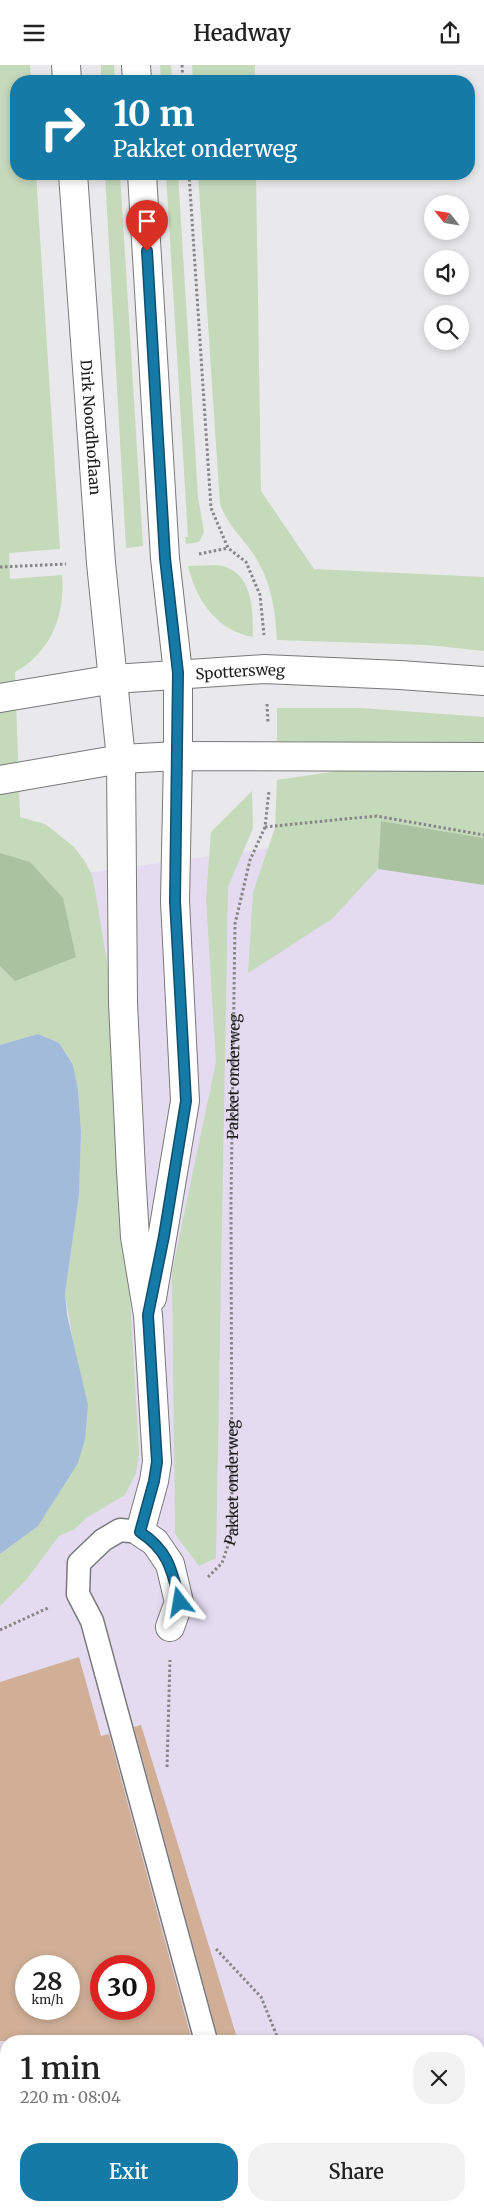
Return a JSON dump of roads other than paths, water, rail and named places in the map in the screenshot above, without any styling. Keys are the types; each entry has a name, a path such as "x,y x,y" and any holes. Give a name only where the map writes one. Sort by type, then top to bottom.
{"street":[{"name":"Dirk Noordhoflaan","path":"73,180 100,554 121,759"},
{"path":"142,180 165,558 178,673 175,901 186,1101 164,1236 148,1315"},
{"name":"Spottersweg","path":"0,698 114,679 178,673 264,669 382,673 484,681"},
{"path":"0,780 121,759 178,756 484,757"},
{"path":"121,759 123,1003 130,1151 135,1237 148,1315 157,1462 154,1481 140,1532 155,1542 170,1564 180,1602 170,1627"}],"lane":[{"path":"140,1532 120,1531 103,1540 79,1563 78,1595 92,1621 204,2035"}],"water":[{"path":"38,1034 59,1043 73,1065 78,1089 81,1132 79,1195 65,1293 67,1315 88,1405 85,1439 78,1463 38,1526 0,1554 0,1045"}]}
